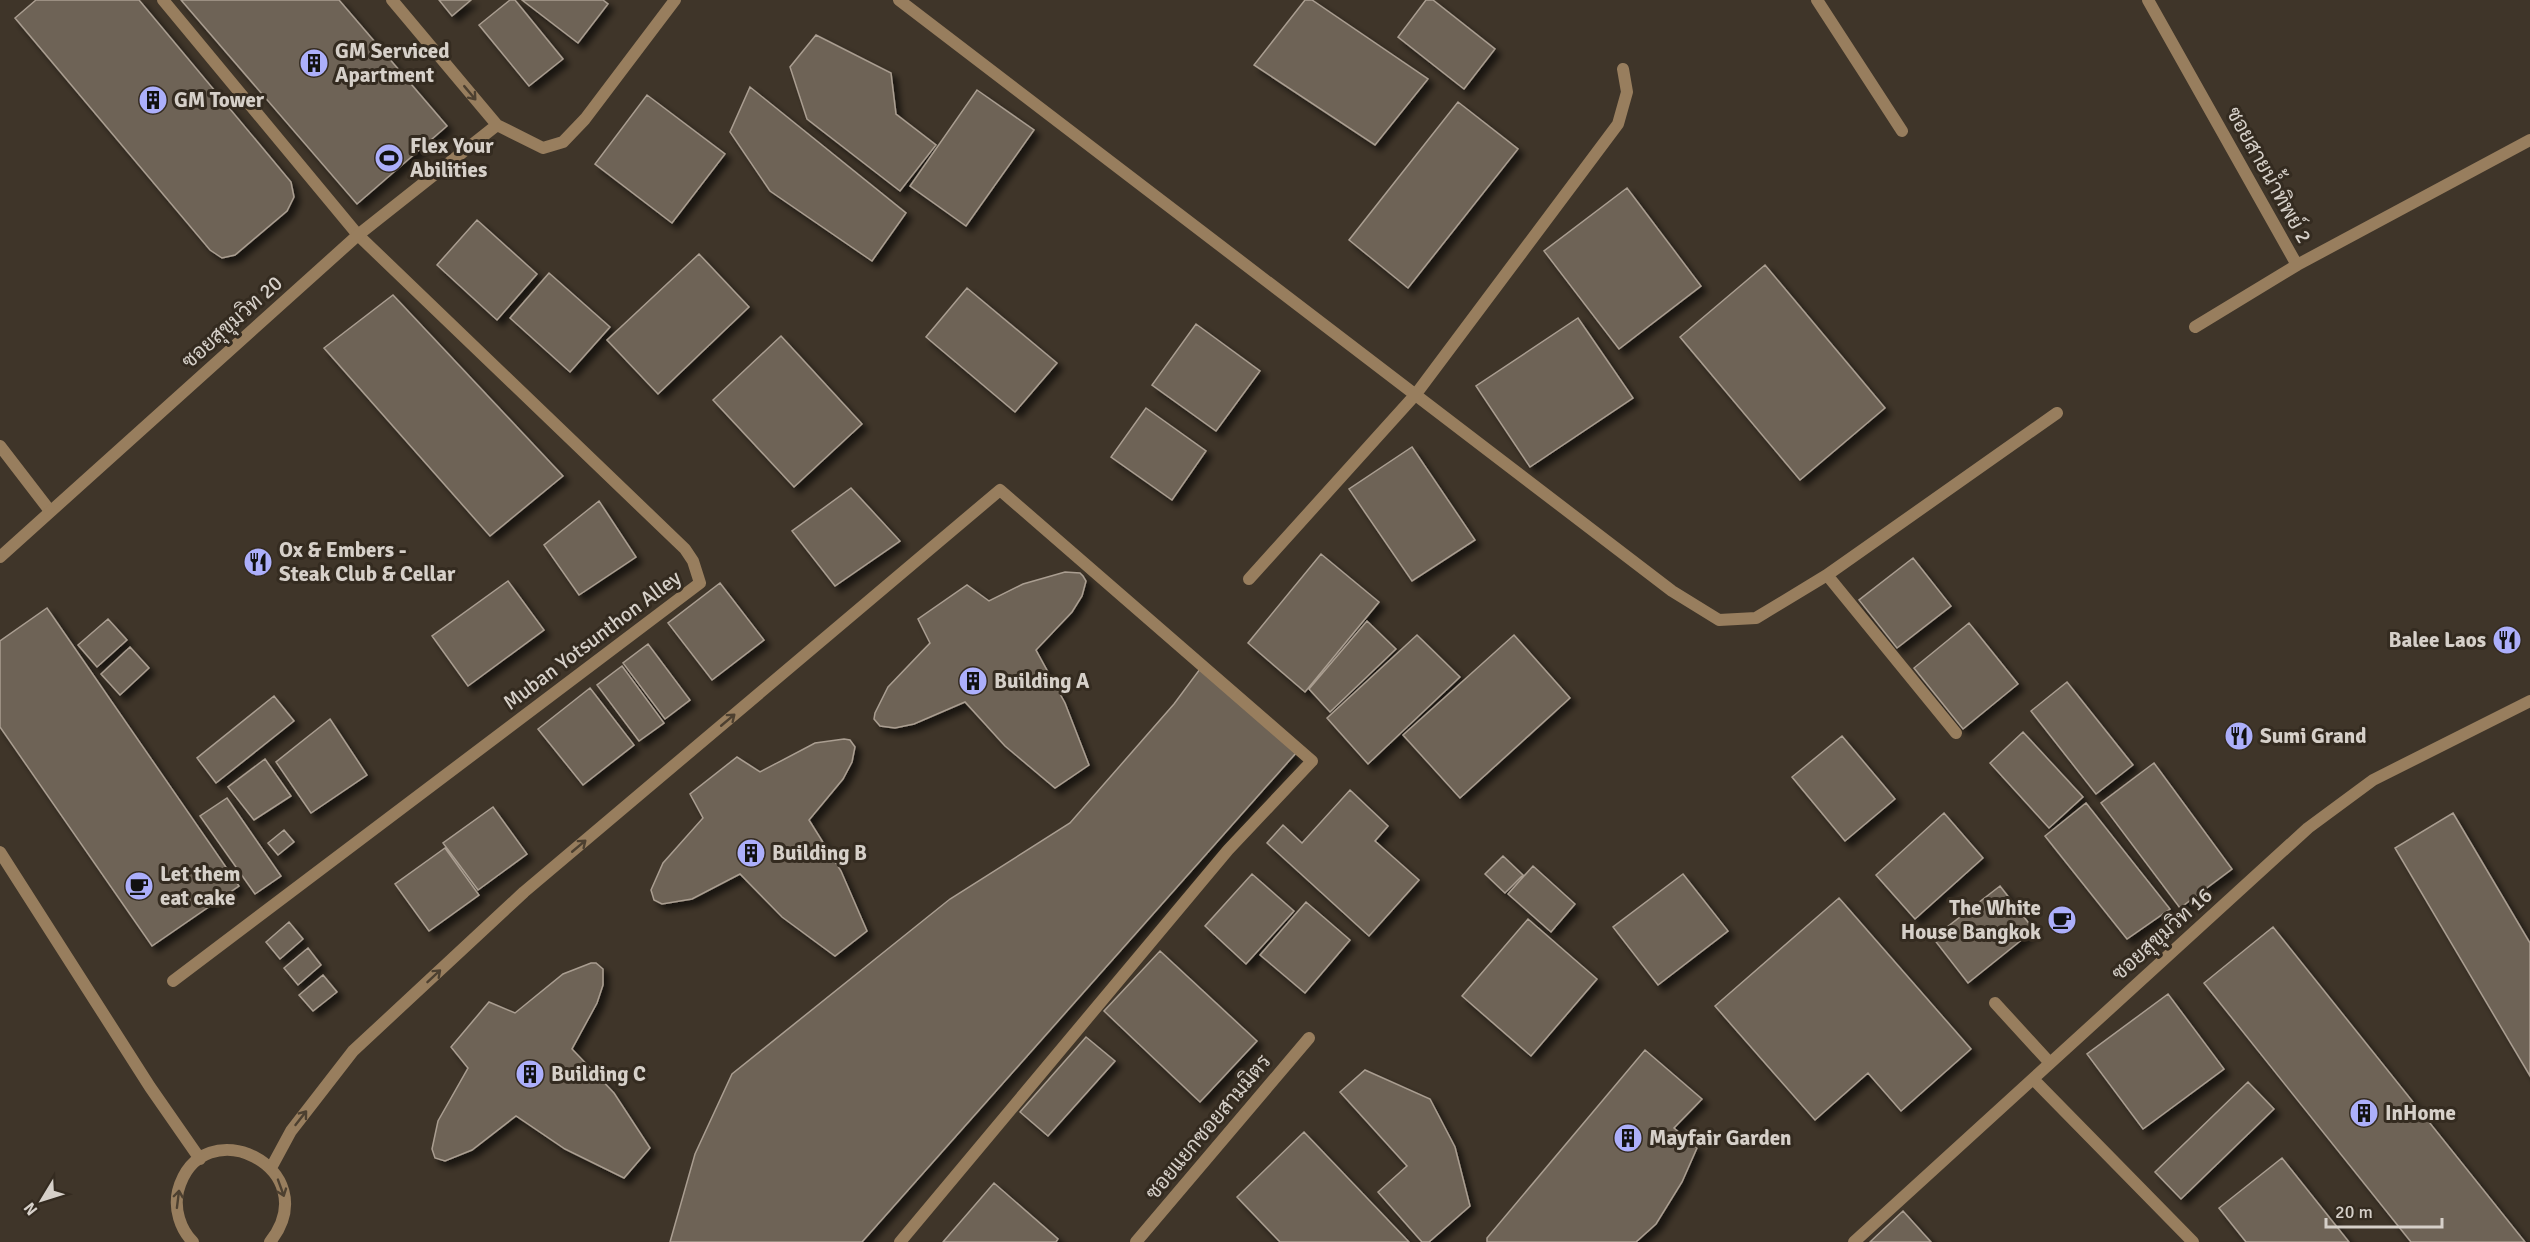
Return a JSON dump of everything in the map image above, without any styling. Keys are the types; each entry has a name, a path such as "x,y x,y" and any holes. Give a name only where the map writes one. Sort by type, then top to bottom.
{"street":[{"path":"163,0 358,235"},
{"path":"392,0 497,125 543,148 563,142 585,119 675,0"},
{"path":"899,0 1671,591 1719,620 1756,618 1827,575 2057,413"},
{"path":"1817,0 1902,131"},
{"name":"ซอยสายน้ำทิพย์ 2","path":"2148,0 2297,265 2530,140"},
{"path":"1249,579 1416,394 1618,124 1627,92 1623,69"},
{"name":"ซอยสุขุมวิท 20","path":"0,557 358,235 497,125"},
{"name":"Muban Yotsunthon Alley","path":"173,981 700,583 693,561 685,549 358,235"},
{"path":"2195,327 2297,265"},
{"path":"0,446 50,511"},
{"path":"271,1168 291,1131 354,1051 524,892 1000,490 1312,761 1228,850 900,1242"},
{"path":"1827,575 1956,733"},
{"name":"ซอยสุขุมวิท 16","path":"1854,1242 2308,828 2373,780 2530,701"},
{"path":"0,852 150,1087 200,1159"},
{"path":"1995,1003 2050,1063"},
{"name":"ซอยแยกซอยสามมิตร","path":"1136,1242 1309,1038"},
{"path":"2033,1079 2193,1242"},
{"path":"193,1242 177,1215 176,1199 181,1182 190,1167 200,1159 217,1151 236,1149 256,1156 271,1168 282,1187 285,1206 281,1226 270,1242"}],"building":[{"name":"GM Tower","path":"36,0 139,0 291,182 294,197 287,211 235,255 222,258 210,250 15,18"},
{"name":"GM Serviced Apartment","path":"181,0 339,0 447,126 357,204"},
{"path":"439,0 471,0 452,16"},
{"path":"510,0 515,0 563,59 529,86 479,25"},
{"path":"522,0 603,0 608,4 578,43"},
{"path":"1305,0 1312,0 1428,79 1375,145 1254,65"},
{"path":"1426,0 1433,0 1495,49 1464,89 1398,37"},
{"path":"816,35 891,73 896,114 936,145 900,191 807,119 790,67"},
{"path":"750,87 906,213 872,261 770,191 730,132"},
{"path":"977,90 1034,130 966,226 910,186"},
{"path":"647,95 725,154 672,223 595,164"},
{"path":"1458,102 1518,149 1408,288 1349,240"},
{"path":"1627,188 1701,286 1619,349 1544,251"},
{"path":"477,220 537,274 497,320 437,265"},
{"path":"699,254 749,307 658,394 607,340"},
{"path":"1765,265 1885,408 1800,480 1680,337"},
{"path":"549,273 610,327 570,372 510,318"},
{"path":"967,288 1057,363 1015,412 926,337"},
{"path":"393,295 563,476 490,536 324,348"},
{"path":"1578,318 1633,398 1530,467 1476,386"},
{"path":"1196,324 1260,371 1216,431 1152,385"},
{"path":"781,336 862,424 794,487 713,400"},
{"path":"1146,408 1206,451 1172,500 1111,457"},
{"path":"1412,447 1475,540 1412,581 1349,489"},
{"path":"851,488 900,541 835,586 792,531"},
{"path":"599,501 636,557 579,595 544,545"},
{"path":"1321,554 1379,602 1305,692 1248,643"},
{"path":"1913,558 1951,606 1897,648 1859,600"},
{"name":"Building A","path":"1065,572 1080,573 1083,576 1086,581 1082,596 1072,612 1036,650 1065,703 1089,765 1055,788 1005,746 965,702 914,724 895,728 880,726 874,719 888,687 930,643 918,619 967,585 989,601 1023,584"},
{"path":"508,581 544,630 468,686 432,636"},
{"path":"720,583 764,640 712,680 668,623"},
{"path":"47,608 239,886 152,946 0,727 0,641"},
{"path":"108,619 127,640 97,667 78,645"},
{"path":"1367,621 1396,649 1330,712 1309,689"},
{"path":"1969,623 2018,684 1963,729 1914,668"},
{"path":"1417,635 1460,677 1368,764 1327,718"},
{"path":"1514,635 1570,698 1460,798 1403,735"},
{"path":"648,644 690,700 665,719 623,663"},
{"path":"130,647 149,668 120,695 101,674"},
{"path":"622,666 664,723 639,741 597,685"},
{"path":"1200,669 1296,753 862,1242 670,1242 695,1154 732,1074 950,899 1070,823 1174,704"},
{"path":"2067,682 2133,765 2096,794 2031,711"},
{"path":"590,688 634,745 583,785 538,729"},
{"path":"274,696 294,721 216,783 197,758"},
{"path":"330,719 367,775 311,813 276,762"},
{"path":"2023,732 2083,797 2049,828 1990,763"},
{"path":"1842,736 1895,799 1845,841 1792,777"},
{"name":"Building B","path":"850,740 855,747 852,762 843,779 809,820 841,871 867,931 835,956 782,917 740,874 692,899 662,904 654,900 651,890 663,863 703,818 690,794 737,757 760,772 815,743"},
{"path":"265,759 291,796 254,820 228,787"},
{"path":"2154,763 2232,869 2180,908 2101,803"},
{"path":"1350,790 1388,826 1375,841 1419,880 1369,936 1267,843 1283,825 1302,843"},
{"path":"227,798 281,876 255,894 200,816"},
{"path":"2086,803 2170,909 2127,939 2045,836"},
{"path":"493,807 527,854 478,890 443,843"},
{"path":"1944,813 1983,858 1915,919 1876,875"},
{"path":"2453,813 2530,943 2530,1076 2395,848"},
{"path":"284,830 294,842 278,855 268,843"},
{"path":"445,848 479,895 429,931 395,884"},
{"path":"1503,856 1523,875 1505,893 1485,874"},
{"path":"1533,866 1575,904 1551,932 1508,894"},
{"path":"1252,874 1294,911 1246,964 1205,926"},
{"path":"1683,874 1728,931 1658,985 1613,927"},
{"path":"2000,886 2034,930 1968,983 1933,938"},
{"path":"1839,898 1971,1049 1901,1111 1868,1073 1815,1120 1715,1006"},
{"path":"1306,902 1350,940 1305,993 1260,955"},
{"path":"1528,919 1597,979 1531,1056 1462,996"},
{"path":"289,922 303,939 280,959 266,942"},
{"name":"InHome","path":"2273,927 2525,1242 2411,1242 2204,983"},
{"path":"308,948 321,965 298,985 284,968"},
{"path":"1160,951 1257,1041 1200,1102 1104,1011"},
{"name":"Building C","path":"596,963 603,969 603,985 597,1003 572,1049 614,1093 650,1148 624,1178 565,1149 516,1116 472,1150 445,1161 435,1158 432,1149 438,1121 468,1068 451,1047 489,1002 515,1013 563,974"},
{"path":"323,975 337,992 313,1011 299,995"},
{"path":"2168,994 2224,1069 2143,1129 2087,1054"},
{"path":"1086,1037 1115,1061 1048,1136 1020,1112"},
{"name":"Mayfair Garden","path":"1645,1050 1702,1099 1674,1128 1697,1148 1682,1182 1656,1224 1636,1242 1487,1242 1487,1238"},
{"path":"1365,1070 1430,1099 1455,1147 1470,1206 1429,1242 1422,1242 1378,1192 1407,1166 1340,1092"},
{"path":"2248,1082 2274,1109 2181,1199 2155,1172"},
{"path":"1304,1132 1409,1242 1280,1242 1237,1197"},
{"path":"2282,1158 2349,1242 2246,1242 2219,1208"},
{"path":"994,1183 1058,1239 1056,1242 943,1242"},
{"path":"1903,1211 1931,1242 1870,1242"}],"place":[{"name":"GM Serviced Apartment","path":"314,63"},
{"name":"GM Tower","path":"153,100"},
{"name":"Flex Your Abilities","path":"389,158"},
{"name":"Ox & Embers - Steak Club & Cellar","path":"258,562"},
{"name":"Balee Laos","path":"2507,640"},
{"name":"Building A","path":"973,681"},
{"name":"Sumi Grand","path":"2239,736"},
{"name":"Building B","path":"751,853"},
{"name":"Let them eat cake","path":"139,886"},
{"name":"The White House Bangkok","path":"2062,920"},
{"name":"Building C","path":"530,1074"},
{"name":"InHome","path":"2364,1113"},
{"name":"Mayfair Garden","path":"1628,1138"}]}
